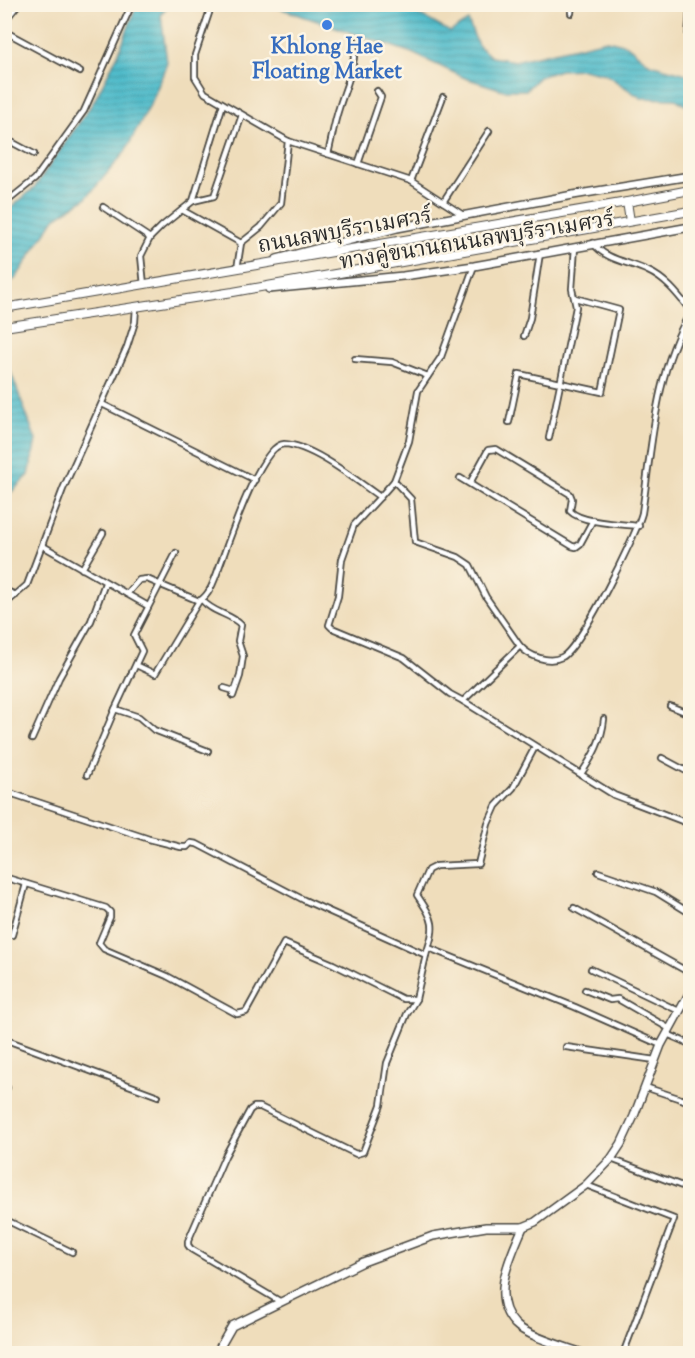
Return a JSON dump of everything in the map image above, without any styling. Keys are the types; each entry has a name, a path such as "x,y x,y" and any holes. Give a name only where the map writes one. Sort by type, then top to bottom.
{"main road":[{"path":"4,20 17,4"},
{"name":"ทางคู่ขนานถนนลพบุรีราเมศวร์","path":"237,269 397,228 690,176"},
{"name":"ถนนลพบุรีราเมศวร์","path":"4,308 690,190"},
{"path":"627,202 630,221"},
{"name":"ถนนลพบุรีราเมศวร์","path":"4,327 233,292 690,211"},
{"name":"ทางคู่ขนานถนนลพบุรีราเมศวร์","path":"233,292 403,276 474,266 690,227"},
{"path":"216,1353 232,1326 363,1263 433,1236 486,1227 523,1227 536,1222 586,1185 611,1159 621,1144 661,1046 690,992"},
{"path":"523,1227 502,1289 505,1309 516,1326 585,1353"}],"street":[{"path":"4,204 35,179 84,111 132,4"},
{"path":"212,4 195,55 195,77 205,93 288,141 411,181 464,215"},
{"path":"571,13 572,4"},
{"path":"688,37 690,8"},
{"path":"4,31 80,72"},
{"path":"328,154 338,110 353,66 354,40"},
{"path":"358,164 381,97 377,91"},
{"path":"411,181 443,97"},
{"path":"193,201 223,104"},
{"path":"144,285 141,256 150,238 193,201 213,196 242,115"},
{"path":"443,202 489,131"},
{"path":"4,138 34,154"},
{"path":"237,269 241,243 261,227 281,203 288,141"},
{"path":"103,207 150,238"},
{"path":"182,210 241,243"},
{"path":"394,481 411,499 415,542 458,557 470,565 486,597 526,653 554,660 564,656 576,642 609,586 639,526 658,395 690,311 659,277 600,253 593,243"},
{"path":"549,438 576,307 572,290 575,247"},
{"path":"524,336 530,318 540,253"},
{"path":"474,266 441,357 418,391 409,441 394,481 354,525 342,559 338,596 329,625 404,658 450,694 614,795 690,824"},
{"path":"509,422 519,374 602,392 619,310 575,297"},
{"path":"4,605 27,585 63,489 127,347 135,322 136,307"},
{"path":"355,359 392,362 428,376"},
{"path":"102,404 255,480"},
{"path":"136,665 155,674 213,584 263,461 276,446 284,444 302,449 332,463 380,497"},
{"path":"470,483 488,450 496,449 570,494 572,514 593,520 639,526"},
{"path":"460,478 572,546 576,547 580,544 593,520"},
{"path":"82,569 103,533"},
{"path":"42,546 148,606"},
{"path":"87,775 142,651 134,635 176,553"},
{"path":"127,594 139,580 147,579 200,601 220,615 235,619 241,625 238,641 243,656 240,676 234,694 224,688"},
{"path":"32,738 54,687 91,621 105,583"},
{"path":"4,590 16,595"},
{"path":"463,701 520,646"},
{"path":"670,706 690,714"},
{"path":"115,709 139,717 154,730 208,751"},
{"path":"581,774 593,758 603,735 604,719"},
{"path":"281,1302 191,1249 188,1245 188,1240 225,1156 250,1110 254,1107 260,1107 356,1154 363,1152 381,1105 387,1063 407,1014 416,999 434,925 431,915 417,895 428,870 436,866 478,864 488,824 496,806 513,788 535,747"},
{"path":"662,758 690,773"},
{"path":"4,791 149,839 181,847 187,847 191,843 197,844 304,900 426,955"},
{"path":"598,872 656,892 690,913"},
{"path":"4,877 106,908 110,912 110,917 99,943 104,949 167,976 237,1014 246,1012 284,943 333,964 403,999 416,999"},
{"path":"12,935 26,884"},
{"path":"574,908 690,973"},
{"path":"429,948 575,1007 661,1046"},
{"path":"591,969 680,1011"},
{"path":"585,990 610,1000 618,999 690,1044"},
{"path":"4,1040 159,1096"},
{"path":"566,1047 656,1060"},
{"path":"645,1087 690,1102"},
{"path":"611,1159 690,1189"},
{"path":"586,1185 674,1219 624,1353"},
{"path":"4,1219 72,1252"}],"water":[{"path":"137,5 169,5 161,14 167,63 153,99 125,152 86,198 55,218 16,278 5,286 5,213 34,188 94,101 118,54"},
{"path":"270,5 412,5 416,13 450,32 468,21 478,45 491,57 515,61 607,40 627,45 650,64 690,75 690,108 676,99 641,98 605,74 583,69 560,70 539,77 526,90 503,90 465,78 412,53"},
{"path":"4,354 36,440 29,475 5,498"}],"place":[{"name":"Khlong Hae Floating Market","path":"327,25"}]}
